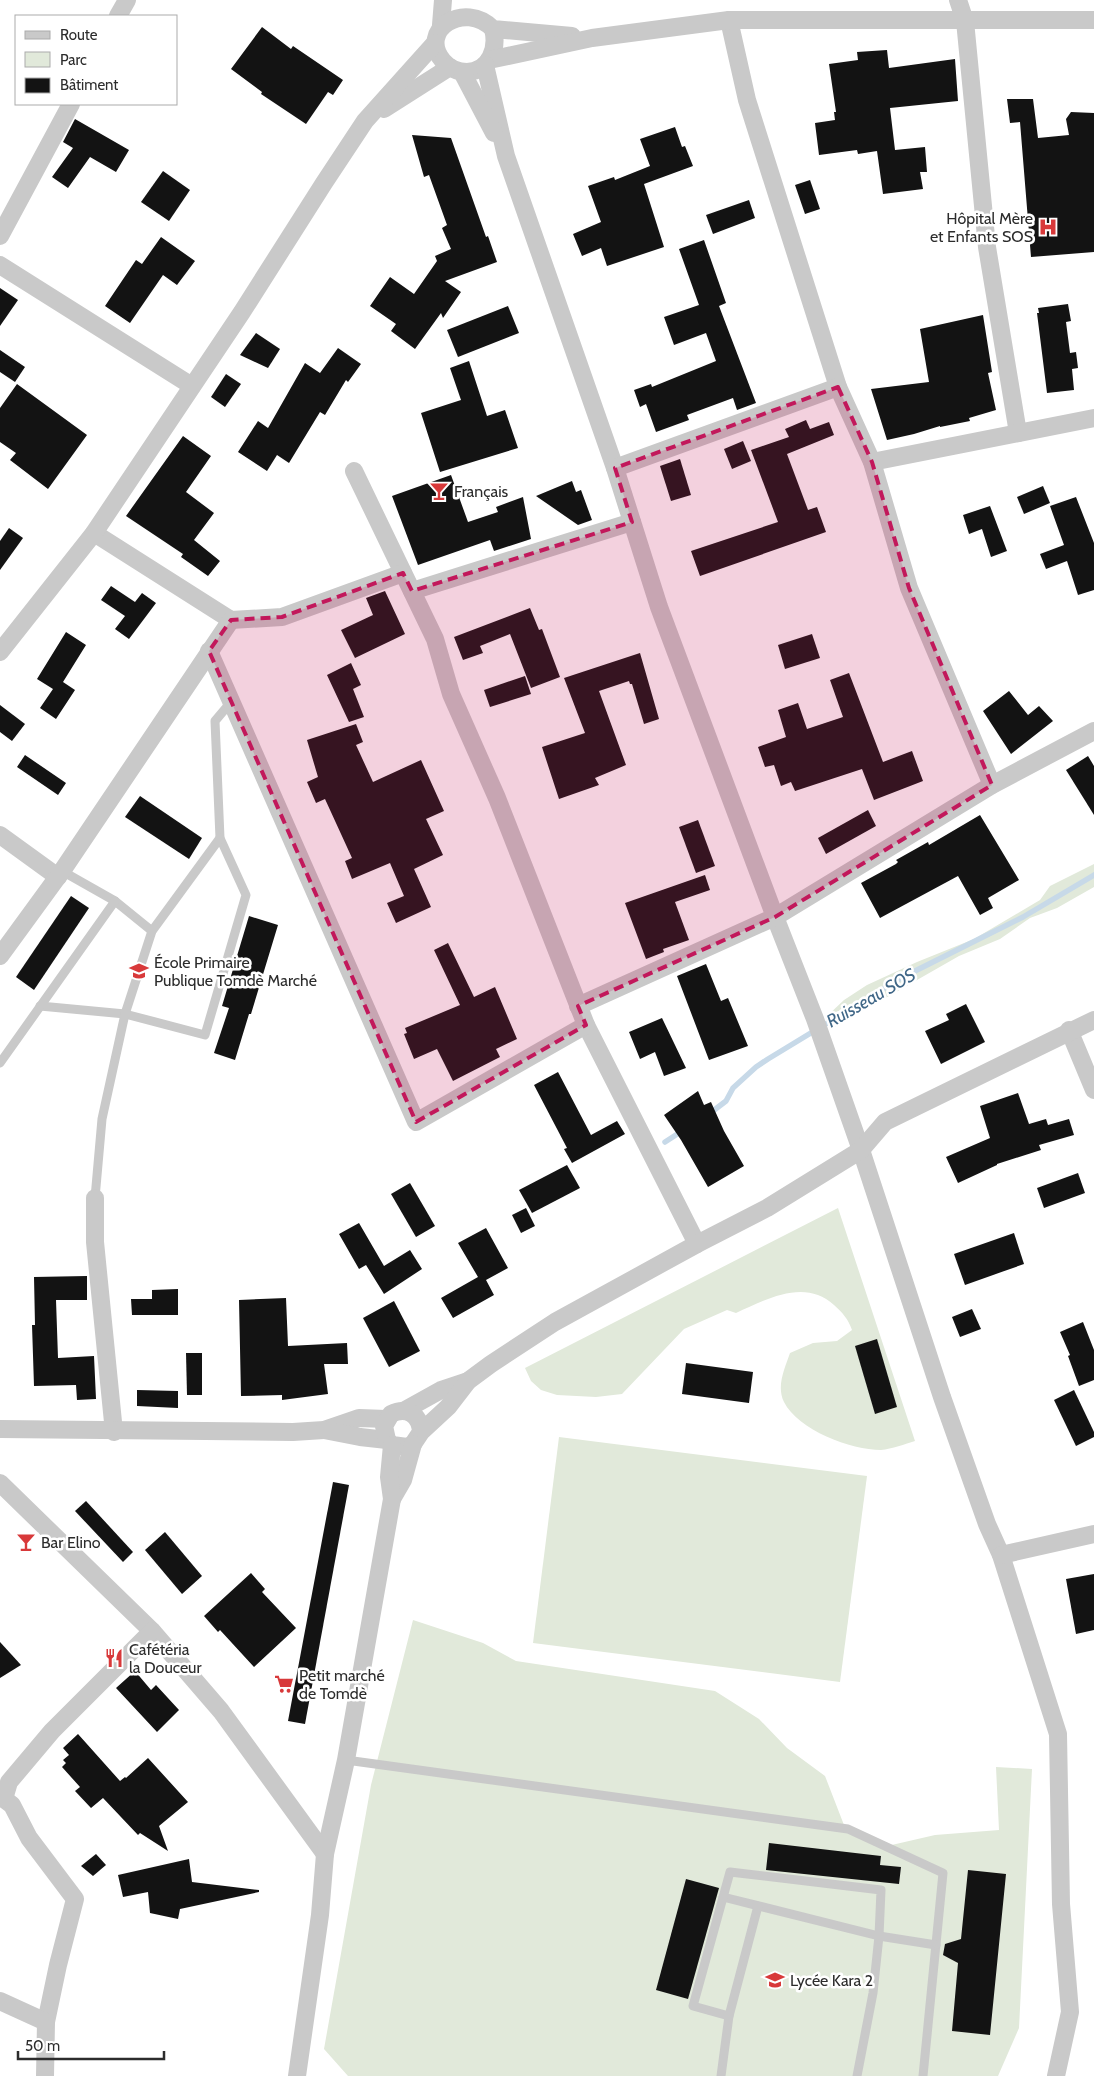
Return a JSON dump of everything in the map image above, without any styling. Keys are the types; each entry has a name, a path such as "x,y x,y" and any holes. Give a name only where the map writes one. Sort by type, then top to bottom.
{"street":[{"path":"119,15 127,0"},
{"path":"0,652 94,532 242,312 364,122 435,44 442,25 443,0"},
{"path":"958,0 965,21 986,247 1018,433"},
{"path":"442,25 458,13 468,12 475,8 493,29 495,47 487,62 506,156 615,468 659,607 775,918 815,1019 861,1150 942,1397 987,1524 1001,1555 1058,1734 1061,1904 1070,2012 1056,2076"},
{"path":"729,20 747,100 838,388 872,462 909,588 992,785"},
{"path":"364,122 456,70 471,72 487,62 592,38 729,20 1094,20"},
{"path":"493,29 592,38"},
{"path":"435,44 441,59 456,70 506,156"},
{"path":"0,236 70,105"},
{"path":"0,265 192,386"},
{"path":"615,468 838,388"},
{"path":"872,462 1094,418"},
{"path":"354,470 435,639 451,694 497,798 586,1025 697,1244"},
{"path":"412,591 632,522"},
{"path":"94,532 231,620 282,617 403,573"},
{"path":"0,956 60,874 231,620"},
{"path":"209,651 416,1122 586,1025"},
{"path":"578,1006 775,918 992,785 1094,731"},
{"path":"0,835 60,874"},
{"path":"297,2076 320,1915 325,1854 346,1760 392,1499 389,1477 390,1442 384,1426 386,1419 391,1414 405,1410 441,1390 468,1381 555,1322 766,1208 861,1150 885,1122 1069,1030 1094,1020"},
{"path":"1069,1030 1094,1090"},
{"path":"95,1198 95,1242 114,1432"},
{"path":"0,1429 114,1432 293,1432 324,1430 407,1447 448,1408 468,1381"},
{"path":"392,1499 403,1480 417,1438 417,1418 405,1410"},
{"path":"324,1430 359,1418 386,1419"},
{"path":"0,1483 152,1631 221,1712 325,1854"},
{"path":"1001,1555 1094,1534"},
{"path":"45,2076 46,2022 58,1965 76,1899 29,1838 12,1805 2,1797 9,1782 52,1731 152,1631"},
{"path":"0,2001 46,2022"}],"lane":[{"path":"40,1006 125,1014 205,1035 246,894 220,838 214,721 232,702"},
{"path":"95,1198 102,1119 125,1014 152,931 220,838"},
{"path":"60,874 115,901 152,931"},
{"path":"0,1063 115,901"},
{"path":"346,1760 848,1829 943,1874 924,2076"},
{"path":"729,2016 692,2006 730,1872 882,1890 873,1993 857,2076"},
{"path":"723,1897 879,1936 936,1945"},
{"path":"721,2076 729,2016 758,1906"}],"highlighted area":[{"path":"838,387 872,462 909,588 992,785 775,917 578,1006 586,1025 416,1122 209,651 231,620 282,617 403,573 412,591 632,522 615,468"}],"green space":[{"path":"1094,864 1094,887 1057,908 1030,918 1000,939 959,956 833,1028 826,1017 844,1000 867,985 974,939 1040,900 1050,886"},
{"path":"838,1208 915,1441 881,1450 855,1446 826,1436 801,1421 791,1412 784,1402 781,1390 782,1377 790,1353 813,1343 837,1341 852,1330 845,1316 834,1305 823,1297 811,1293 798,1292 773,1297 736,1313 727,1310 684,1329 622,1394 596,1397 557,1395 541,1390 531,1381 525,1368"},
{"path":"559,1437 867,1476 840,1682 533,1643"},
{"path":"413,1620 483,1643 516,1661 715,1691 759,1719 787,1748 825,1776 844,1825 883,1847 935,1835 999,1830 996,1767 1032,1769 1019,2028 998,2076 348,2076 324,2049 371,1785"}],"building":[{"path":"262,27 291,49 293,46 343,80 333,95 328,92 306,124 261,94 262,92 231,69"},
{"path":"887,50 889,68 955,59 958,101 890,108 895,150 925,147 927,172 920,172 923,189 883,194 877,151 858,154 857,150 819,155 815,123 835,120 834,112 836,112 829,64 858,60 857,52"},
{"path":"1007,99 1033,99 1038,138 1069,135 1066,119 1071,112 1094,113 1094,252 1031,257 1020,122 1010,123"},
{"path":"75,119 129,150 116,172 90,157 68,188 52,177 73,148 63,142"},
{"path":"675,127 682,147 685,146 693,166 644,184 664,247 607,266 601,248 582,256 573,234 601,222 588,186 614,177 615,180 650,166 640,139"},
{"path":"412,135 451,138 486,237 488,236 497,262 445,281 461,292 443,318 441,313 415,349 391,331 396,324 370,306 390,277 414,294 437,261 435,256 451,249 442,228 447,225 429,175 424,177"},
{"path":"163,171 190,190 169,221 141,202"},
{"path":"810,180 820,209 805,214 795,185"},
{"path":"749,200 755,218 713,234 706,215"},
{"path":"161,237 195,261 177,285 163,275 130,323 105,306 136,260 142,264"},
{"path":"704,240 726,303 719,306 756,403 737,410 733,398 687,415 689,420 656,432 646,404 640,407 634,390 651,384 652,387 716,361 706,333 674,345 664,317 699,305 679,249"},
{"path":"0,288 18,300 0,326"},
{"path":"1068,304 1071,321 1066,322 1070,353 1076,352 1078,368 1072,369 1074,390 1047,393 1037,313 1039,313 1038,308"},
{"path":"508,306 519,333 458,357 447,330"},
{"path":"983,315 992,372 988,373 996,410 969,418 970,421 940,426 887,440 871,389 929,382 920,329"},
{"path":"256,333 280,349 268,368 240,355"},
{"path":"338,348 361,364 348,382 346,380 325,415 320,412 289,463 277,455 267,471 238,452 258,421 268,428 305,363 320,373"},
{"path":"0,350 25,367 15,382 0,372"},
{"path":"469,361 487,416 505,410 518,448 440,472 421,413 461,400 450,368"},
{"path":"226,374 241,384 225,407 211,397"},
{"path":"17,384 87,435 48,489 10,460 16,453 0,442 0,408"},
{"path":"806,420 810,429 829,422 834,435 787,454 808,510 817,507 826,532 700,576 691,551 778,522 751,450 789,437 785,429"},
{"path":"183,436 211,456 186,492 214,513 194,540 220,561 208,576 181,557 183,554 126,516"},
{"path":"743,441 751,461 732,469 724,449"},
{"path":"680,459 691,495 671,501 660,466"},
{"path":"451,475 468,522 498,512 496,507 523,497 531,539 494,551 490,540 418,565 392,496"},
{"path":"572,481 576,492 581,490 592,520 578,525 536,496"},
{"path":"1043,486 1050,503 1024,514 1017,497"},
{"path":"1076,497 1094,543 1094,590 1078,595 1067,561 1046,569 1040,554 1064,545 1050,506"},
{"path":"990,506 1007,551 991,557 982,529 969,534 963,515"},
{"path":"9,528 23,538 0,570 0,541"},
{"path":"111,586 135,602 142,593 156,603 129,639 115,629 125,616 101,600"},
{"path":"385,591 405,634 355,658 341,630 373,615 366,598"},
{"path":"530,608 539,630 542,629 560,677 531,688 510,634 480,646 483,653 463,660 454,637"},
{"path":"66,632 86,645 63,682 75,690 56,719 40,708 53,689 37,679"},
{"path":"812,634 820,658 785,669 778,645"},
{"path":"640,653 659,719 644,724 632,684 629,681 599,691 626,765 595,778 599,785 559,799 542,747 585,733 564,678"},
{"path":"351,663 361,685 353,689 364,717 349,722 327,675"},
{"path":"849,673 883,762 912,751 923,781 874,800 862,769 795,791 791,782 781,786 774,765 765,767 758,747 786,737 778,710 798,703 807,729 843,717 830,680"},
{"path":"525,676 531,694 490,707 484,690"},
{"path":"1009,691 1028,715 1039,706 1053,721 1011,754 983,711"},
{"path":"0,705 25,724 12,741 0,732"},
{"path":"356,724 363,742 356,745 373,782 421,760 444,811 426,819 443,855 414,869 431,907 396,923 387,903 404,896 390,863 352,879 345,861 352,858 325,799 316,803 307,782 318,777 307,740"},
{"path":"25,755 66,783 58,795 17,767"},
{"path":"1088,756 1094,766 1094,815 1066,770"},
{"path":"140,796 202,838 189,859 125,817"},
{"path":"868,810 876,826 826,854 818,838"},
{"path":"980,815 1019,880 988,898 993,908 980,915 958,876 880,918 861,883 896,864 898,862 896,860 928,842 929,845"},
{"path":"698,820 715,866 696,873 679,827"},
{"path":"705,875 710,890 675,902 689,940 663,949 664,952 646,959 625,903"},
{"path":"71,896 89,908 34,990 16,977"},
{"path":"249,916 278,925 235,1060 214,1053 229,1008 222,1006"},
{"path":"448,943 474,997 495,987 517,1039 496,1049 500,1057 453,1081 437,1049 414,1059 404,1034 407,1033 405,1028 460,1005 434,950"},
{"path":"706,964 721,1001 728,998 748,1046 709,1060 677,976"},
{"path":"966,1004 985,1042 941,1064 925,1031 949,1020 946,1014"},
{"path":"662,1018 686,1068 664,1076 655,1052 640,1059 629,1032"},
{"path":"558,1072 591,1135 617,1121 625,1134 572,1163 564,1149 567,1148 534,1085"},
{"path":"698,1091 704,1105 711,1102 724,1131 744,1166 708,1187 664,1115"},
{"path":"1018,1093 1029,1124 1046,1119 1048,1125 1069,1119 1074,1135 1039,1145 1041,1150 997,1164 958,1183 946,1157 990,1138 980,1106"},
{"path":"567,1165 580,1188 532,1213 519,1190"},
{"path":"1078,1173 1085,1193 1044,1208 1037,1188"},
{"path":"410,1183 435,1226 416,1237 391,1194"},
{"path":"526,1208 535,1226 521,1233 512,1215"},
{"path":"359,1223 384,1266 410,1250 422,1269 384,1294 366,1265 359,1269 339,1234"},
{"path":"486,1228 508,1268 486,1280 494,1295 453,1318 441,1298 478,1277 458,1243"},
{"path":"1014,1233 1024,1264 965,1285 954,1254"},
{"path":"87,1276 87,1300 56,1300 58,1358 94,1356 96,1399 77,1400 76,1385 34,1386 32,1325 35,1325 34,1277"},
{"path":"178,1289 178,1315 132,1315 131,1299 152,1299 152,1290"},
{"path":"286,1298 288,1346 347,1343 348,1364 324,1364 328,1394 282,1400 282,1395 241,1396 239,1300"},
{"path":"394,1301 420,1351 389,1367 363,1318"},
{"path":"972,1309 981,1329 960,1337 952,1317"},
{"path":"1083,1322 1094,1350 1094,1380 1079,1386 1068,1356 1070,1355 1060,1332"},
{"path":"877,1339 897,1407 875,1414 855,1346"},
{"path":"186,1353 202,1353 202,1395 187,1395"},
{"path":"686,1363 753,1372 749,1403 682,1394"},
{"path":"137,1390 178,1391 178,1408 137,1406"},
{"path":"1074,1390 1094,1432 1094,1437 1076,1446 1054,1400"},
{"path":"333,1482 349,1485 305,1724 288,1721"},
{"path":"86,1501 133,1552 123,1562 75,1511"},
{"path":"165,1532 202,1576 182,1594 145,1550"},
{"path":"251,1573 265,1589 262,1592 296,1628 254,1667 220,1630 218,1632 204,1616"},
{"path":"1094,1574 1094,1630 1076,1634 1066,1579"},
{"path":"0,1642 21,1665 0,1678"},
{"path":"135,1671 151,1690 156,1685 179,1710 157,1732 116,1688"},
{"path":"78,1734 120,1781 148,1758 188,1802 159,1826 168,1851 140,1833 138,1835 103,1798 91,1808 75,1791 80,1787 62,1767 66,1763 63,1760 69,1755 63,1748"},
{"path":"769,1843 881,1856 880,1865 901,1867 899,1884 766,1870"},
{"path":"96,1854 106,1865 93,1876 81,1866"},
{"path":"189,1859 192,1882 259,1890 259,1892 180,1909 178,1919 150,1913 148,1892 123,1897 118,1875"},
{"path":"968,1870 1006,1874 990,2035 952,2031 958,1963 943,1955 945,1944 961,1939"},
{"path":"686,1879 719,1888 688,1999 656,1990"}],"waterway":[{"name":"Ruisseau SOS","path":"709,1114 726,1101 733,1088 768,1059 903,977 1023,917 1094,875"},
{"name":"Ruisseau SOS","path":"665,1142 682,1131"}],"place":[{"name":"Hôpital Mère et Enfants SOS","path":"1048,227"},
{"name":"Français","path":"439,491"},
{"name":"École Primaire Publique Tomdè Marché","path":"139,971"},
{"name":"Bar Elino","path":"26,1542"},
{"name":"Cafétéria la Douceur","path":"114,1658"},
{"name":"Petit marché de Tomdè","path":"284,1684"},
{"name":"Lycée Kara 2","path":"775,1980"}]}
